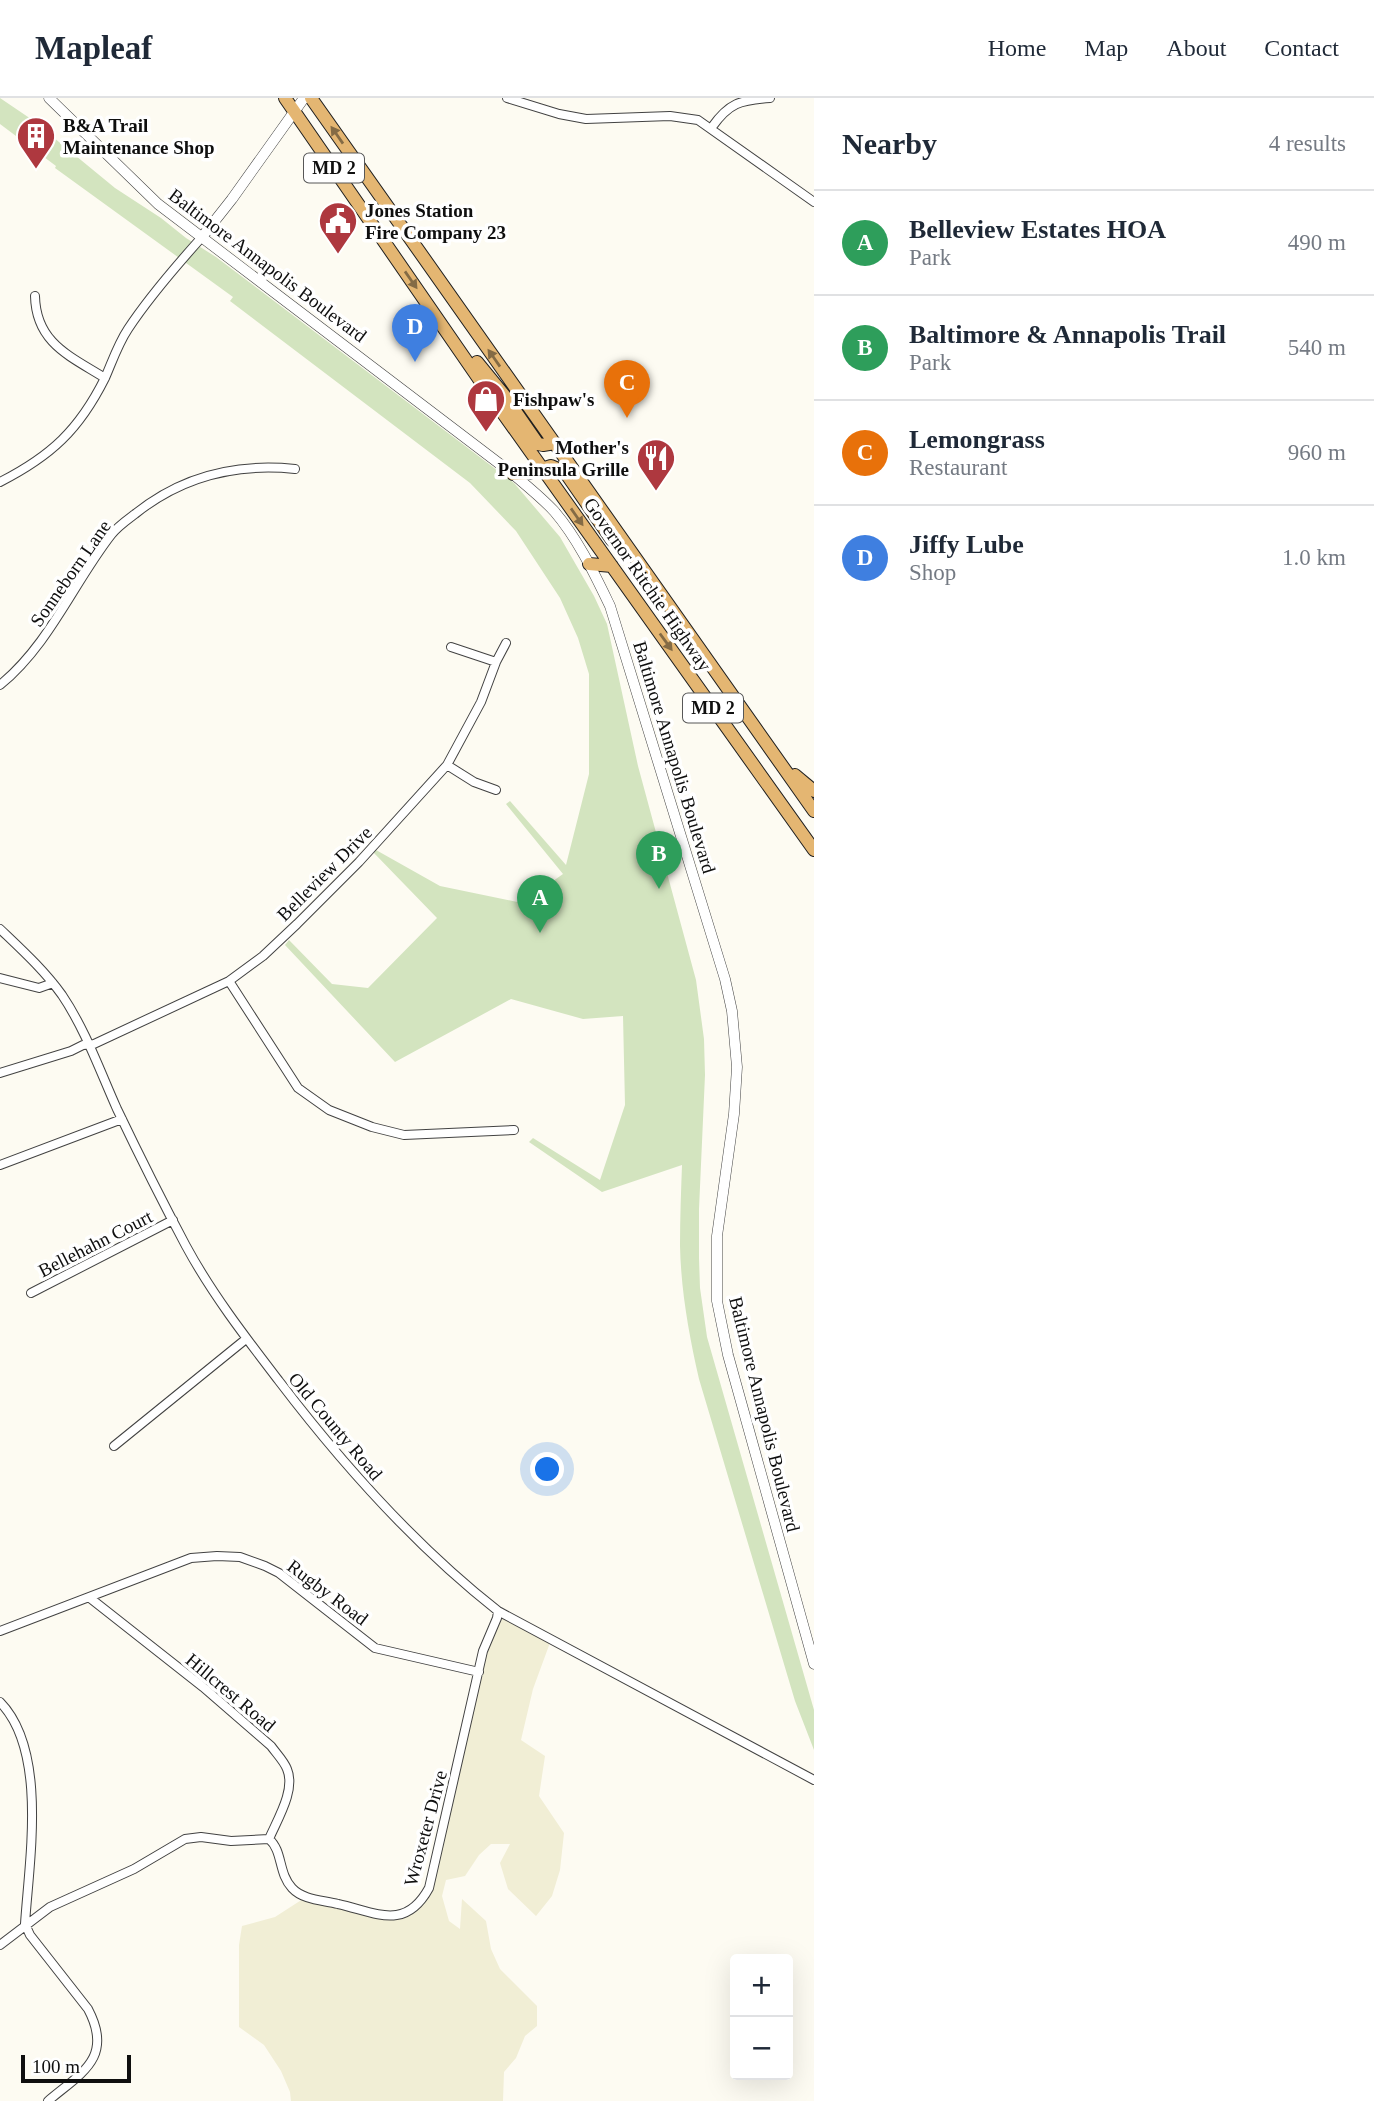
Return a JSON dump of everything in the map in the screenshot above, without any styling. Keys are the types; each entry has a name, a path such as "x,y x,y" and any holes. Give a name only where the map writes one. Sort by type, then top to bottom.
{"highway":[{"name":"Governor Ritchie Highway","path":"285,98 542,467 814,850"},
{"name":"Governor Ritchie Highway","path":"311,98 814,811"},
{"path":"433,312 504,395 538,444 555,443"},
{"path":"513,474 529,473 542,467 558,468 565,472 612,540 640,564"},
{"path":"589,564 612,566"},
{"path":"778,761 814,790"}],"street":[{"name":"Baltimore Annapolis Boulevard","path":"49,98 158,204 513,474 554,511 589,564 610,606 725,979 732,1011 737,1080 715,1258 717,1301 728,1355 814,1664"},
{"path":"0,482 40,460 59,444 91,402 126,331 202,237 304,98"},
{"path":"507,98 559,114 586,119 686,117 698,120 712,127 814,202"},
{"path":"712,127 721,114 733,105 746,100 770,98"},
{"path":"34,296 38,322 57,347 104,378"},
{"name":"Sonneborn Lane","path":"0,685 45,637 113,533 156,497 189,481 225,471 274,467 295,469"},
{"name":"Belleview Drive","path":"0,1073 94,1044 229,981 263,956 359,862 447,765 481,702 506,643"},
{"path":"451,647 496,662"},
{"path":"447,765 474,782 496,790"},
{"name":"Old County Road","path":"0,929 53,983 64,998 173,1220 209,1284 246,1339 344,1463 467,1587 498,1611 814,1780"},
{"path":"0,978 39,988 53,983"},
{"path":"229,981 298,1088 329,1110 404,1135 514,1130"},
{"path":"0,1165 122,1119"},
{"name":"Bellehahn Court","path":"31,1293 173,1220"},
{"path":"114,1446 246,1339"},
{"name":"Rugby Road","path":"0,1631 191,1558 240,1557 279,1573 375,1648 479,1672"},
{"name":"Hillcrest Road","path":"90,1598 203,1687 271,1746 287,1769 290,1781 269,1839"},
{"name":"Wroxeter Drive","path":"269,1839 277,1849 280,1869 286,1881 299,1894 376,1915 398,1916 416,1907 431,1880 487,1639 498,1611"},
{"path":"0,1702 9,1711 21,1738 29,1769 30,1821 25,1924 30,1935 88,2009 94,2020 96,2033 97,2046 88,2067 48,2101"},
{"path":"0,1945 50,1907 134,1869 185,1839 269,1839"}],"shaded area":[{"path":"498,1611 551,1640 533,1689 521,1740 545,1756 539,1796 564,1833 560,1870 552,1896 536,1916 508,1889 500,1863 510,1844 491,1844 479,1855 465,1876 446,1880 442,1896 449,1921 460,1929 462,1899 486,1921 491,1949 500,1969 537,2006 537,2026 525,2036 516,2058 504,2072 503,2101 291,2101 281,2071 264,2045 239,2027 239,1945 242,1926 275,1917 306,1897 398,1916 423,1898 470,1708"}],"green space":[{"path":"0,98 31,119 115,188 216,257 514,483 560,537 594,596 607,624 638,766 696,980 704,1039 699,1258 707,1337 814,1710 814,1750 795,1701 699,1379 682,1280 682,1165 602,1192 529,1142 533,1138 600,1180 625,1105 623,1016 583,1019 511,999 395,1062 285,945 289,940 332,984 368,988 437,918 373,852 376,850 440,886 522,903 563,874 506,804 510,801 566,865 589,774 589,674 578,638 560,598 516,531 470,483 230,301 233,297 55,168 56,166 0,124"}],"place":[{"name":"B&A Trail Maintenance Shop","path":"36,170"},
{"name":"Jones Station Fire Company 23","path":"338,255"},
{"name":"Jiffy Lube","path":"415,362"},
{"name":"Lemongrass","path":"627,418"},
{"name":"Fishpaw's","path":"486,433"},
{"name":"Mother's Peninsula Grille","path":"656,492"},
{"name":"Baltimore & Annapolis Trail","path":"659,889"},
{"name":"Belleview Estates HOA","path":"540,933"}]}
